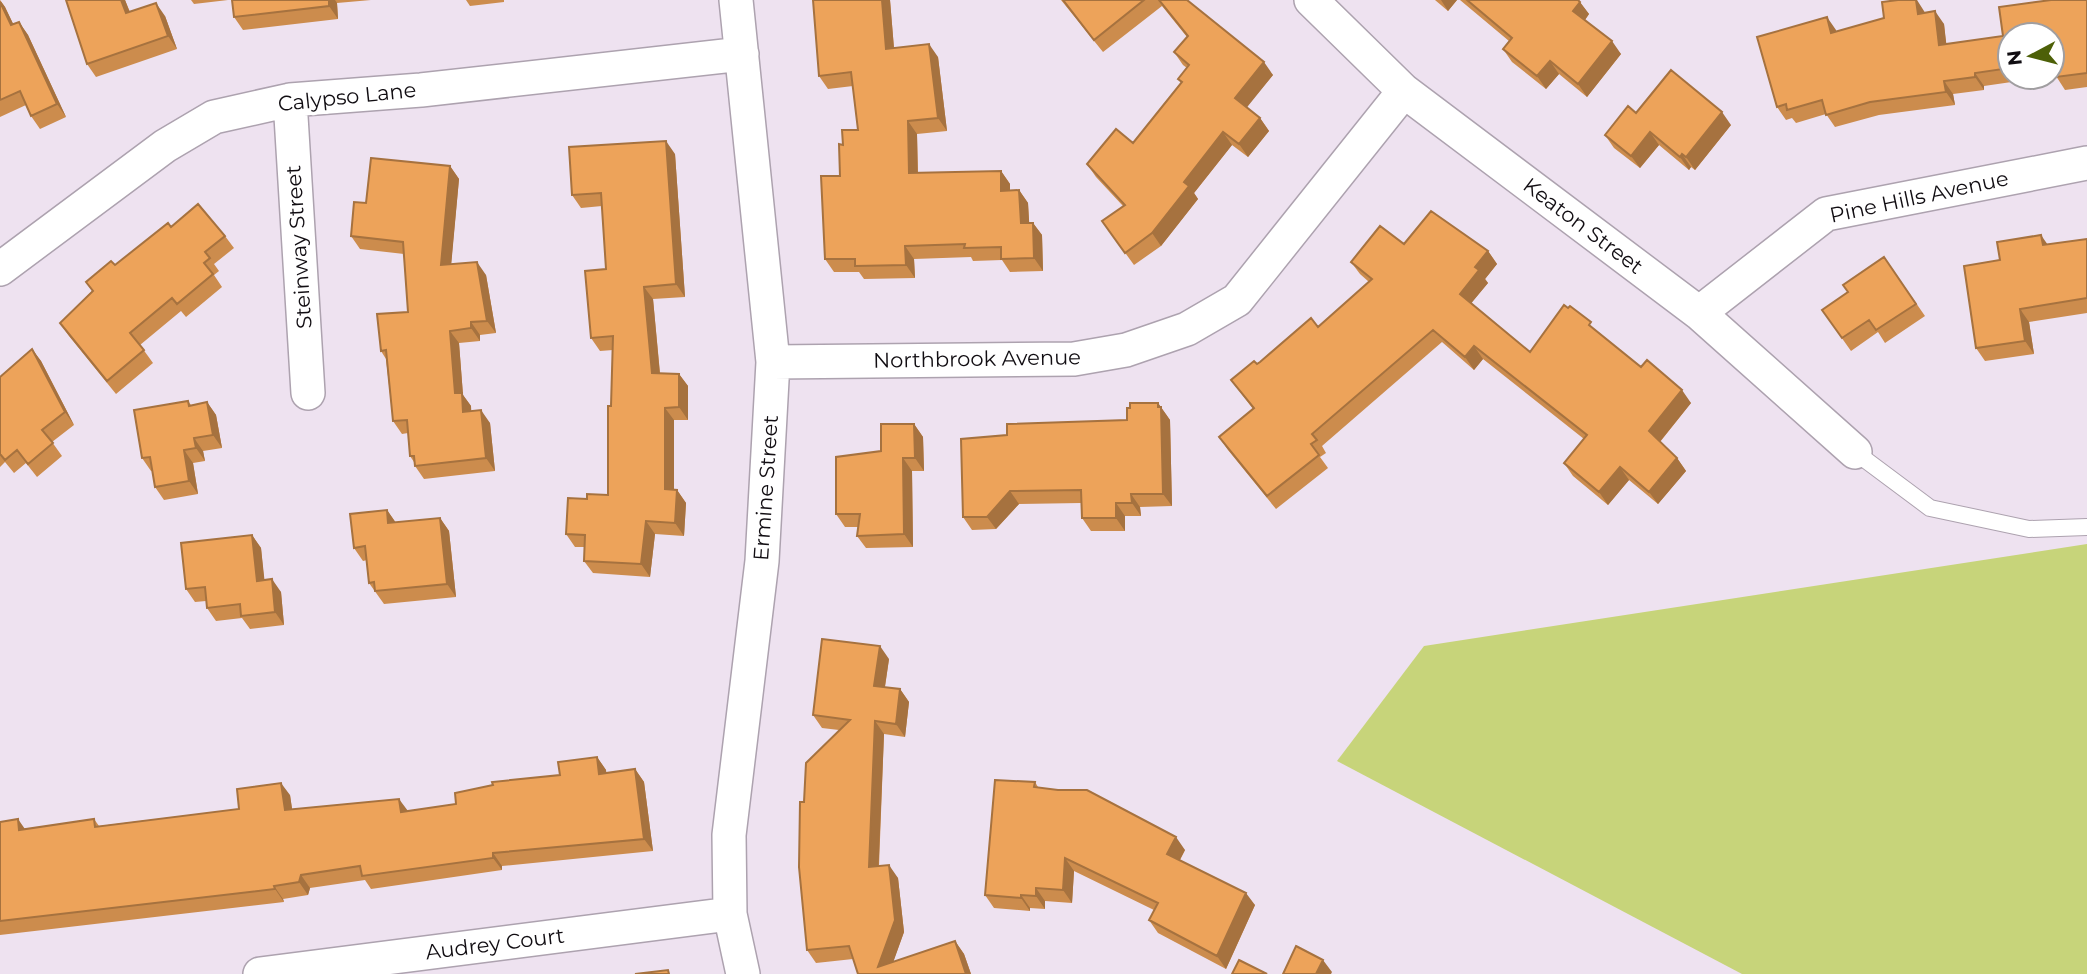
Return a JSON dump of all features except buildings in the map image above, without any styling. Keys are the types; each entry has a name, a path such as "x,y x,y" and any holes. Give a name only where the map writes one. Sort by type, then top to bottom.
{"street":[{"name":"Ermine Street","path":"736,0 773,362 762,561 729,835 730,914 743,974"},
{"name":"Keaton Street","path":"1311,0 1404,91 1699,313 1855,452"},
{"name":"Calypso Lane","path":"0,269 165,146 214,117 290,100 421,90 742,54"},
{"name":"Northbrook Avenue","path":"773,362 1074,359 1126,350 1187,330 1237,300 1404,91"},
{"name":"Steinway Street","path":"290,100 308,393"},
{"name":"Pine Hills Avenue","path":"1699,313 1826,214 2087,163"},
{"name":"Audrey Court","path":"260,974 730,914"}],"lane":[{"path":"1855,452 1930,508 2029,528 2087,527"}],"green space":[{"path":"2087,544 2087,974 1742,974 1337,761 1424,646"}]}
